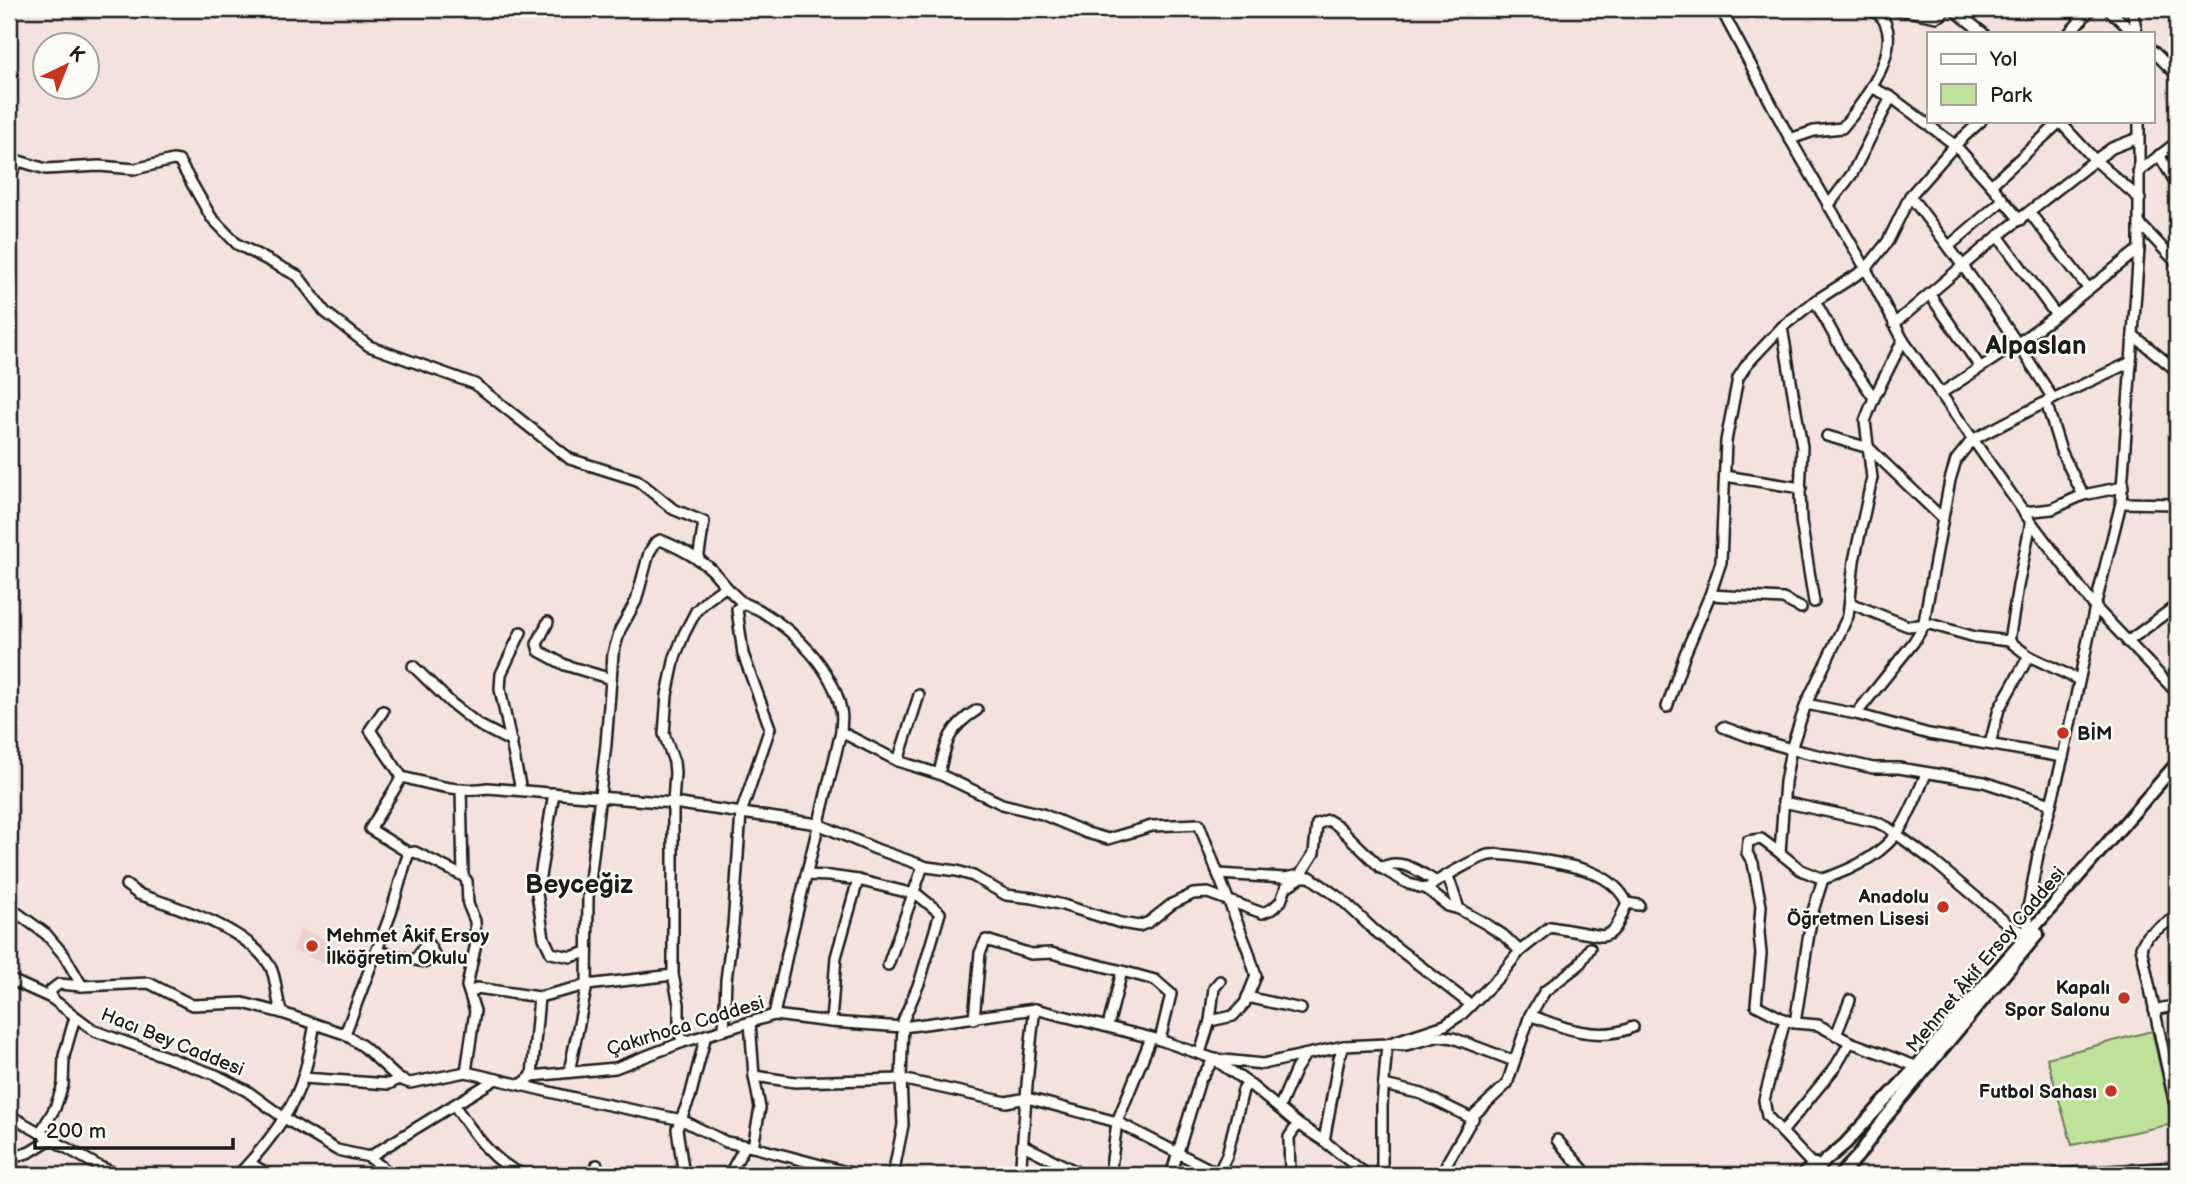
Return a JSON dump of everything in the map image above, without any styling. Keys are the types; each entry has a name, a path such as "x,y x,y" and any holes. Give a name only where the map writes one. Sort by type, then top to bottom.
{"main road":[{"name":"Mehmet Âkif Ersoy Caddesi","path":"1840,1175 1858,1156 1921,1068 2028,934 2177,763"},
{"name":"Mehmet Âkif Ersoy Caddesi","path":"1801,1175 1818,1169 1921,1068 2177,774"},
{"path":"2056,1175 2177,1168"}],"street":[{"path":"1721,9 1790,139 1866,269 1903,340 1972,440 2095,607 2177,693"},
{"path":"1790,139 1814,131 1842,128 1871,87 1883,65 1889,41 1884,12 1870,9"},
{"path":"1896,9 1937,18 1945,9"},
{"path":"1953,9 1982,32"},
{"path":"2072,9 2082,20"},
{"path":"2070,32 2091,9"},
{"path":"2108,9 2135,32"},
{"path":"2132,9 2136,32"},
{"path":"2154,52 2177,75"},
{"path":"1871,87 1891,97 1955,145 2020,220"},
{"path":"1828,206 1852,174 1891,97"},
{"path":"1667,707 1721,562 1726,441 1738,378 1747,364 1782,327 1815,301 1866,269 1888,241 1910,196 1955,145 1980,122"},
{"path":"1990,185 2059,122"},
{"path":"2061,122 2095,160 2140,199"},
{"path":"1783,802 1876,822 1887,827 1933,861 2010,926 2028,934 2028,908 2038,855 2121,503 2139,248 2139,122"},
{"path":"1894,324 1998,236 2095,160 2112,148 2138,138"},
{"path":"2138,172 2177,142"},
{"path":"2158,156 2177,185"},
{"path":"9,176 19,161 46,169 99,166 135,169 179,161 211,217 237,244 298,276 325,312 369,346 475,384 570,459 637,480 673,509 704,522 698,560"},
{"path":"1910,196 1964,265 2018,343 2050,400 2061,451 2083,495"},
{"path":"1949,246 2003,200"},
{"path":"2030,213 2088,288"},
{"path":"2140,224 2177,263"},
{"path":"1998,236 2056,315"},
{"path":"1940,394 2018,343 2139,248"},
{"path":"1930,295 1980,368"},
{"path":"1815,301 1846,357 1874,398"},
{"path":"1782,327 1802,447 1801,522 1814,602"},
{"path":"2133,335 2177,371"},
{"path":"1780,853 1783,802 1791,749 1806,704 1848,616 1854,561 1872,478 1865,421 1903,340"},
{"path":"1856,714 1913,643 1923,625 1942,518 1956,460 1972,440 2131,362"},
{"path":"1827,436 1868,447 1942,518"},
{"path":"1725,476 1801,488"},
{"path":"2024,512 2052,509 2083,495 2123,487"},
{"path":"2121,503 2177,505"},
{"path":"2009,641 2031,522"},
{"path":"569,1072 587,985 588,898 601,797 612,654 620,630 636,601 649,553 660,540 698,560 712,570 743,604 760,610 789,631 824,668 840,704 841,732 775,1015"},
{"path":"683,1041 679,1032 679,1004 673,975 674,762 664,734 667,695 675,657 696,611 725,587"},
{"path":"1710,595 1783,599 1801,608"},
{"path":"1850,603 1908,626 1939,626 1975,637 2009,641 2029,656 2079,680"},
{"path":"724,1030 741,813 770,728 743,654 737,609 743,604"},
{"path":"2127,642 2177,605"},
{"path":"548,622 537,644 539,651 565,665 611,679"},
{"path":"521,632 500,681 521,790"},
{"path":"1990,744 1999,709 2029,656"},
{"path":"413,666 451,703 480,725 512,742"},
{"path":"898,761 919,695"},
{"path":"1806,704 1856,714 1929,734 2063,757"},
{"path":"939,774 946,740 963,719 977,710"},
{"path":"383,711 370,730 402,777 441,787 521,790 673,803 818,824 923,866 965,874 1006,895 1033,898 1121,923 1139,926 1149,922 1172,904 1193,894 1208,893 1262,914 1281,901 1286,887 1302,877 1310,877 1341,899 1375,931 1471,1004"},
{"path":"1723,727 1791,749 1873,768 1899,768 1984,782 2051,804"},
{"path":"841,732 898,761 939,774 1002,804 1041,814 1108,839 1152,826 1199,824 1256,976 1245,1003 1233,1016 1210,1021"},
{"path":"1921,1068 1850,1042 1818,1025 1785,1020 1756,1005 1761,954 1761,906 1752,863 1747,853 1748,841 1761,839 1801,870 1823,879 1846,872 1866,860 1895,835 1926,774"},
{"path":"402,777 370,829 409,853 415,852 463,876 467,881 468,904 475,921 476,943 467,986 475,1011 466,1072"},
{"path":"461,789 463,876"},
{"path":"554,793 537,894 544,938 551,953 570,957 587,952"},
{"path":"1218,874 1285,878 1300,875 1314,853 1317,824 1328,820 1338,826 1381,867 1409,884 1427,889 1441,902 1459,909 1503,935 1520,951"},
{"path":"345,1034 391,913 409,853"},
{"path":"1427,889 1435,881 1484,856 1496,854 1592,872 1618,889 1627,903 1639,905"},
{"path":"1381,867 1401,863 1435,881"},
{"path":"888,965 923,866"},
{"path":"806,875 858,880 918,895 940,913 920,981 903,1021 903,1125 893,1175"},
{"path":"1448,876 1459,909"},
{"path":"1796,1023 1812,914 1823,879"},
{"path":"831,1022 836,957 858,880"},
{"path":"126,885 138,894 218,926 243,940 269,964 276,981 277,1001 282,1013"},
{"path":"1387,1044 1445,1025 1462,1014 1500,976 1520,951 1550,927 1608,935 1614,931 1627,903"},
{"path":"9,907 46,934 64,954 82,986"},
{"path":"2177,916 2147,936 2141,947 2177,1114"},
{"path":"974,1018 980,953 986,940 1031,954 1051,953 1155,980 1171,994 1155,1039 1117,1122 1110,1175"},
{"path":"376,951 426,962 434,954 429,945 421,946"},
{"path":"1442,1175 1473,1119 1507,1084 1530,1014 1545,991 1579,965 1590,948"},
{"path":"1108,1026 1122,971"},
{"path":"471,993 477,988 539,997 587,985 673,975"},
{"name":"Hacı Bey Caddesi","path":"9,979 51,998 95,1031 216,1075 247,1090 284,1118 337,1150 369,1157 392,1175"},
{"path":"1200,1053 1210,1021 1214,988 1220,981"},
{"path":"51,998 51,990 59,984 149,984 192,1005 243,1003 345,1034 364,1047 399,1079 410,1083 466,1072 682,1120 726,1142 858,1175"},
{"path":"521,1085 532,1076 539,997"},
{"path":"1247,997 1301,1009"},
{"path":"1836,1035 1850,1000"},
{"path":"2154,1010 2177,1005"},
{"path":"1020,1175 1035,1009"},
{"name":"Çakırhoca Caddesi","path":"532,1076 615,1068 683,1041 775,1015 903,1027 1035,1009 1155,1039 1214,1059 1367,1175"},
{"path":"1530,1014 1562,1027 1587,1032 1603,1034 1633,1027"},
{"path":"40,1133 55,1108 63,1085 64,1056 75,1017"},
{"path":"1785,1020 1764,1100 1767,1116 1818,1169"},
{"path":"729,1175 749,1146 760,1108 754,1076 750,1022"},
{"path":"238,1175 284,1118 303,1078 315,1024"},
{"path":"684,1175 677,1129 690,1097 706,1035"},
{"path":"1171,1175 1200,1080 1214,1059 1263,1064 1344,1046 1406,1045 1440,1036 1453,1038 1514,1061"},
{"path":"1783,1132 1836,1066 1850,1042"},
{"path":"1382,1175 1387,1044"},
{"path":"1324,1141 1339,1058 1344,1046"},
{"path":"1279,1108 1305,1055"},
{"path":"754,1076 796,1082 901,1079 1006,1102 1027,1098 1117,1122 1220,1175 1243,1090 1248,1083"},
{"path":"303,1078 389,1084 399,1079"},
{"path":"369,1157 496,1079"},
{"path":"1384,1085 1422,1094 1473,1119"},
{"path":"454,1105 481,1143 516,1172 526,1175"},
{"path":"9,1115 120,1175"},
{"path":"1290,1175 1289,1137 1298,1124"},
{"path":"9,1159 30,1152 51,1139"},
{"path":"1557,1140 1588,1175"},
{"path":"1023,1145 1083,1175"},
{"path":"250,1163 269,1175"},
{"path":"812,1175 815,1164"},
{"path":"597,1165 607,1174"}],"shaded area":[{"name":"Mehmet Âkif Ersoy İlköğretim Okulu","path":"301,929 332,942 323,963 292,950"}],"green space":[{"name":"Futbol Sahası","path":"2152,1031 2173,1124 2072,1145 2047,1058"}],"place":[{"name":"BİM","path":"2063,733"},
{"name":"Anadolu Öğretmen Lisesi","path":"1943,907"},
{"name":"Mehmet Âkif Ersoy İlköğretim Okulu","path":"312,946"},
{"name":"Kapalı Spor Salonu","path":"2124,998"},
{"name":"Futbol Sahası","path":"2111,1091"}],"district":[{"name":"Alpaslan","path":"2036,345"},
{"name":"Beyceğiz","path":"579,884"}]}
